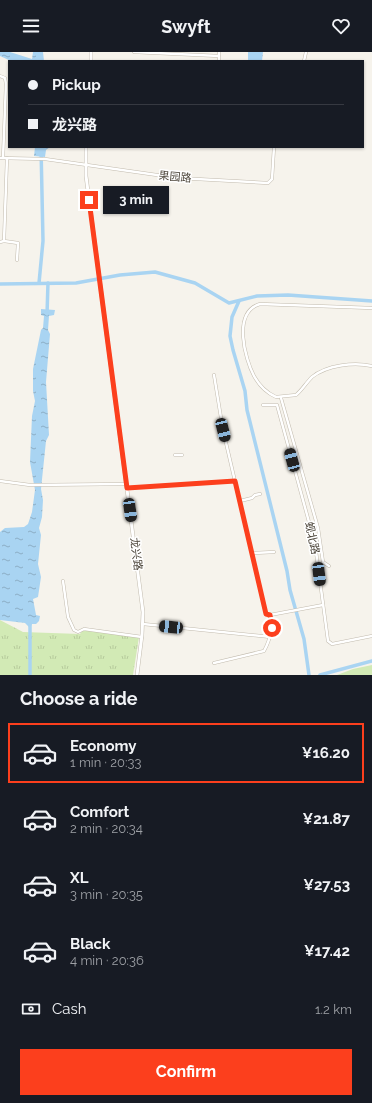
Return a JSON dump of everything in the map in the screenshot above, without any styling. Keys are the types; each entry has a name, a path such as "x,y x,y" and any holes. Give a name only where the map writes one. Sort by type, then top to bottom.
{"street":[{"path":"134,52 219,56"},
{"path":"219,52 219,60"},
{"path":"0,76 5,78 6,84 3,158 4,242"},
{"name":"龙兴路","path":"86,148 86,166 143,624 136,675"},
{"name":"果园路","path":"3,158 45,159 168,178 268,183 272,179 274,148"},
{"path":"0,242 18,243 17,260"},
{"path":"372,308 264,304 254,307 246,317 243,324 242,341 252,372 258,383 271,395 281,398 296,395 314,375 328,369 353,365 372,366"},
{"path":"214,375 223,430 266,614 270,615 302,607 323,604"},
{"path":"281,398 318,528 323,562 329,566"},
{"name":"蚬北路","path":"263,405 277,405 315,544 328,641 332,644 372,636"},
{"path":"175,455 182,455"},
{"path":"0,481 31,485 127,486 235,481"},
{"path":"240,500 252,498 255,495 260,494"},
{"path":"252,553 274,552"},
{"path":"63,581 68,617 74,630 78,632 84,629 142,637"},
{"path":"214,663 264,651 271,637 272,628 270,615"},
{"path":"143,624 271,637"}],"green space":[{"path":"0,620 23,632 80,634 83,629 139,637 133,675 0,675"},
{"path":"372,665 372,675 337,675 353,669"}],"water":[{"path":"0,52 10,52 32,59 33,52 43,52 44,60 9,60 0,56"},
{"path":"248,52 263,52 262,60 248,60"},
{"path":"35,148 49,148 46,150 45,157 34,156"},
{"path":"41,309 55,310 54,315 49,316 48,330 50,334 46,382 49,435 46,441 41,489 43,500 42,517 39,528 41,535 38,564 41,577 38,597 33,599 36,615 40,616 39,621 36,624 32,624 30,628 25,623 0,620 0,532 5,528 24,527 28,524 32,512 35,490 30,462 32,416 35,401 33,391 33,369 41,330 43,328 44,316 41,315"}],"waterway":[{"path":"39,283 43,241 41,148"},
{"path":"0,284 76,283 120,275 155,272 195,283 229,303 257,296 288,295 372,301"},
{"path":"47,314 48,283"},
{"path":"239,301 232,317 230,336 245,391 247,410 287,571 290,590 304,639 309,675"},
{"path":"30,624 30,675"},
{"path":"320,675 372,661"}],"route":[{"path":"89,200 102,287 117,421 127,488 235,481 266,614 270,615 272,628"}]}
